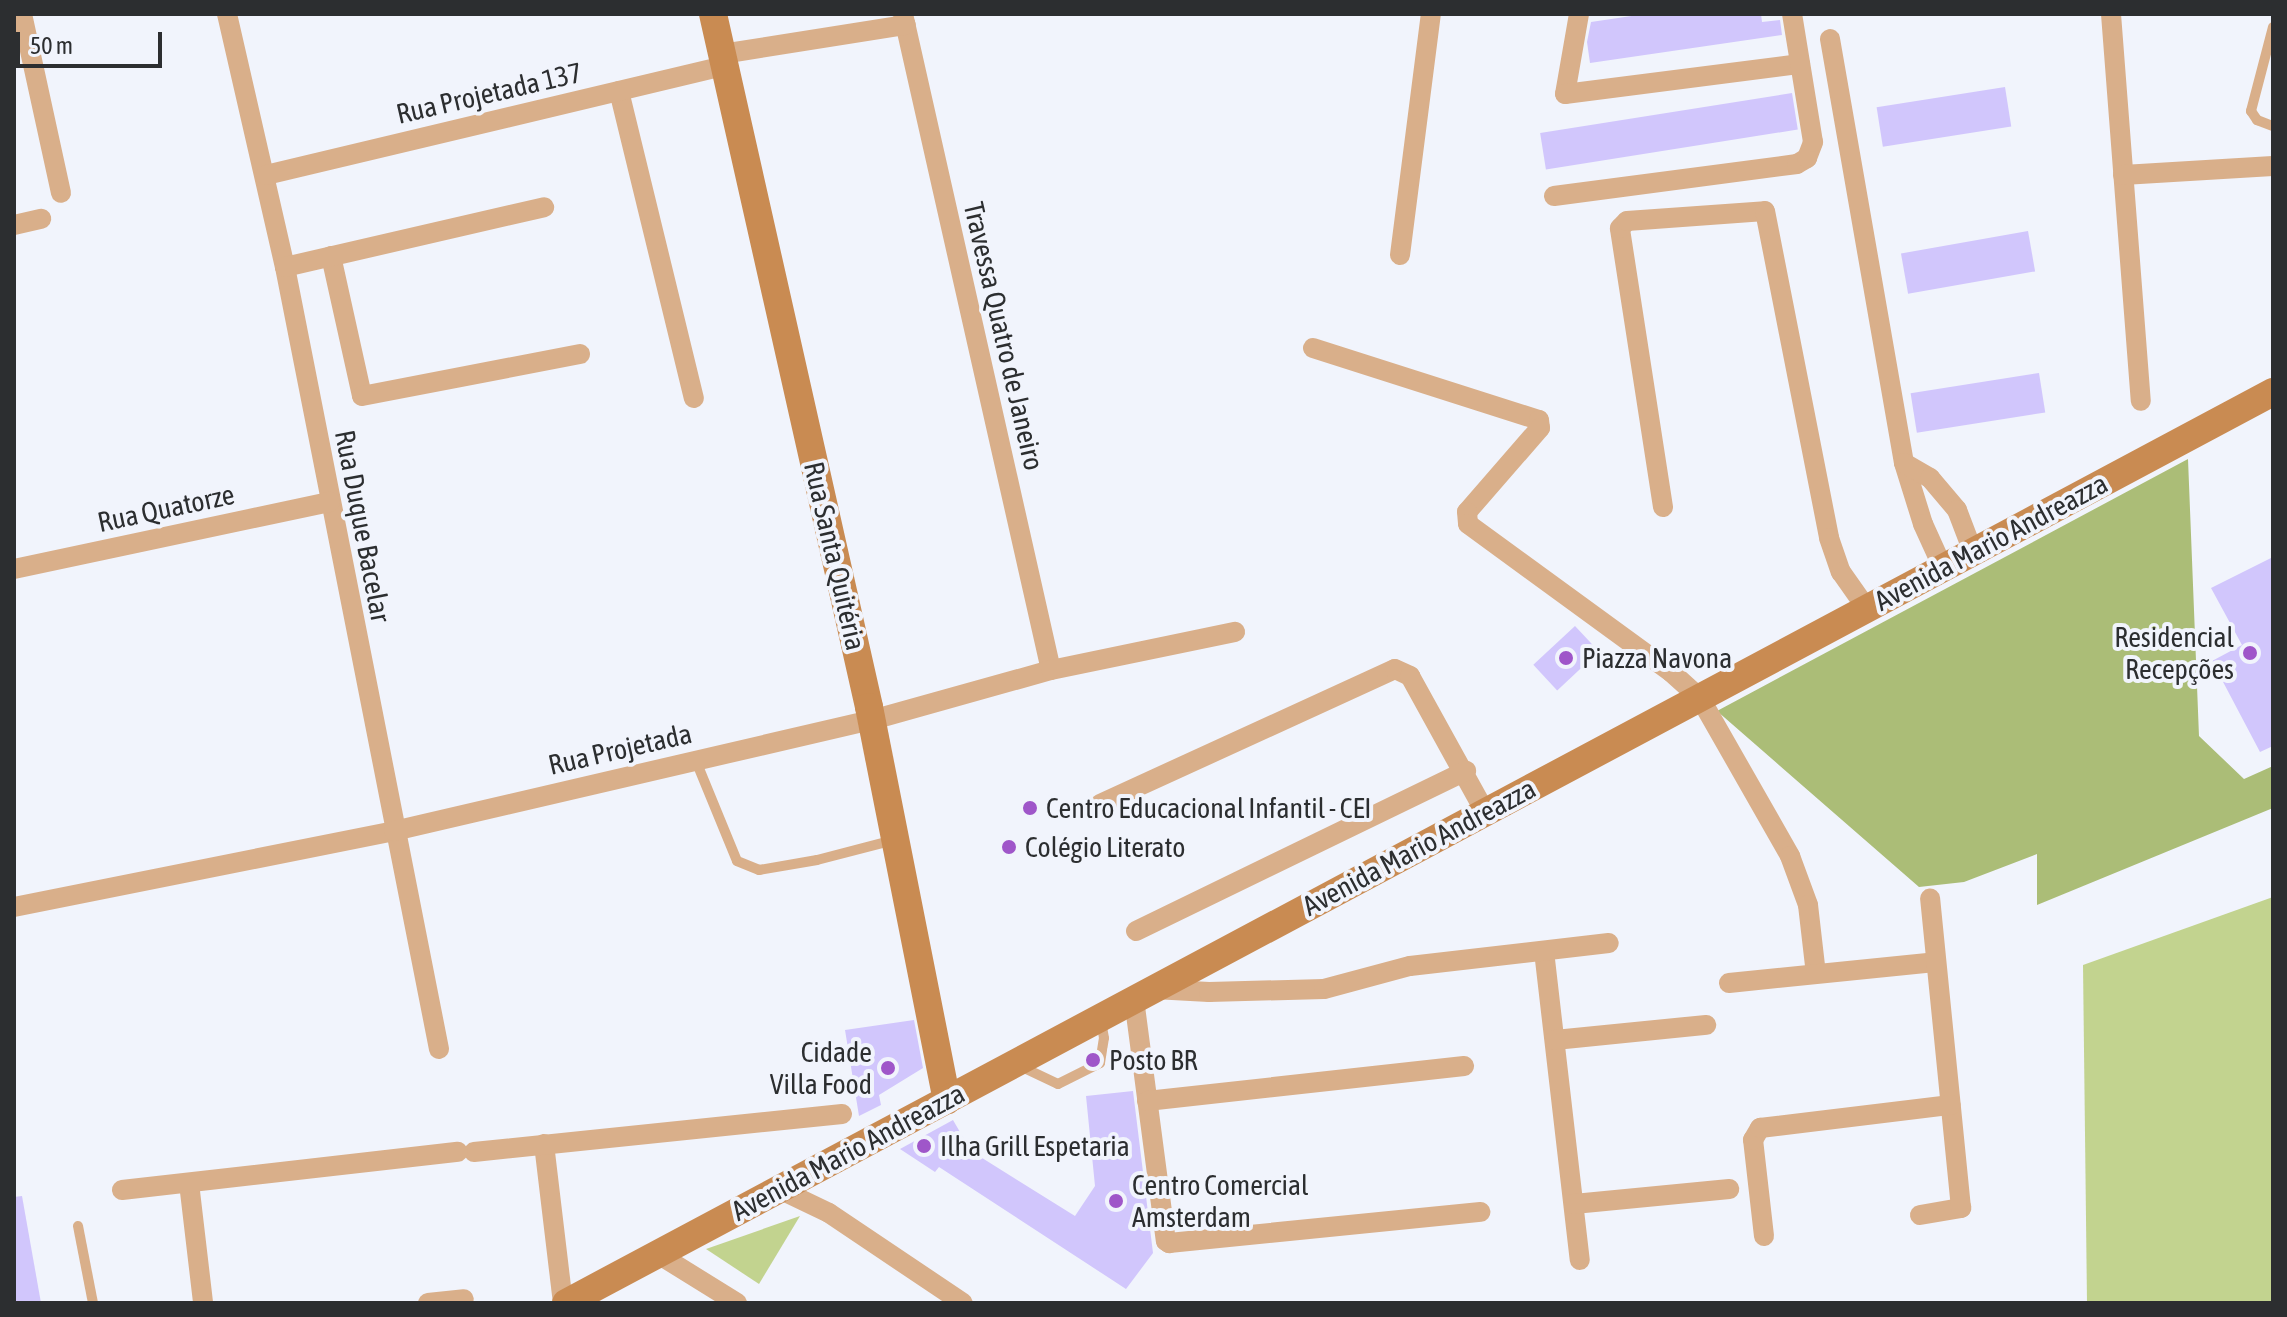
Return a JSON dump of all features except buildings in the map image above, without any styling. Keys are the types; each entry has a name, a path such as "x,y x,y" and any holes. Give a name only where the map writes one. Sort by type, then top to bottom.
{"main road":[{"name":"Rua Santa Quitéria","path":"713,14 872,720 947,1100"},
{"name":"Avenida Mario Andreazza","path":"565,1303 2273,392"}],"street":[{"path":"22,14 61,193"},
{"name":"Rua Duque Bacelar","path":"227,14 285,267 439,1049"},
{"path":"1400,255 1431,14"},
{"path":"1579,14 1565,94 1800,64"},
{"path":"1554,196 1797,164 1807,158 1813,142 1792,14"},
{"path":"2111,14 2141,401"},
{"name":"Rua Projetada 137","path":"266,175 619,91 723,60 904,20"},
{"name":"Travessa Quatro de Janeiro","path":"904,20 1051,670"},
{"path":"1830,39 1904,463 1923,524 1943,568"},
{"path":"619,91 694,398"},
{"path":"2123,175 2273,166"},
{"path":"285,267 544,207"},
{"path":"1663,507 1620,228 1627,221 1765,211 1829,538 1841,572 1867,609"},
{"path":"14,225 41,219"},
{"path":"331,256 358,390 366,398 580,354"},
{"path":"1313,348 1539,420 1540,428 1467,512 1468,524 1671,672 1700,698 1790,856 1808,905 1816,974"},
{"path":"1904,463 1930,478 1957,510 1973,552"},
{"name":"Rua Quatorze","path":"14,569 330,502"},
{"name":"Rua Projetada","path":"14,907 394,831 872,720 1051,670 1235,632"},
{"path":"1100,804 1395,669 1410,676 1466,771 1485,812"},
{"path":"1136,931 1466,771"},
{"path":"1920,1215 1957,1212 1961,1208 1930,899"},
{"path":"1480,1212 1169,1243 1166,1241 1147,1101 1144,994 1324,989 1410,966 1609,943"},
{"path":"1544,951 1580,1260"},
{"path":"1729,983 1935,962"},
{"path":"1555,1040 1706,1025"},
{"path":"1147,1101 1464,1066"},
{"path":"1764,1236 1753,1140 1760,1128 1951,1105"},
{"path":"122,1190 842,1114"},
{"path":"544,1144 565,1303"},
{"path":"189,1183 203,1303"},
{"path":"779,1189 829,1213 963,1303"},
{"path":"1574,1204 1729,1189"},
{"path":"658,1254 737,1303"},
{"path":"428,1303 464,1299"}],"lane":[{"path":"2273,27 2251,111 2257,120 2273,126"},
{"path":"696,761 737,861 759,870 817,860 896,839"},
{"path":"1015,1063 1058,1084 1100,1063 1104,1038 1101,1017"},
{"path":"78,1226 93,1303"}],"green space":[{"path":"2188,459 2199,736 2244,779 2273,766 2273,808 2037,905 2037,854 1964,882 1919,887 1717,711"},
{"path":"2273,897 2273,1303 2087,1303 2083,965"},
{"path":"800,1216 759,1284 706,1249"}],"place":[{"name":"Residencial Recepções","path":"2250,653"},
{"name":"Piazza Navona","path":"1566,658"},
{"name":"Centro Educacional Infantil - CEI","path":"1030,808"},
{"name":"Colégio Literato","path":"1009,847"},
{"name":"Posto BR","path":"1093,1060"},
{"name":"Cidade Villa Food","path":"888,1068"},
{"name":"Ilha Grill Espetaria","path":"924,1146"},
{"name":"Centro Comercial Amsterdam","path":"1116,1201"}]}
